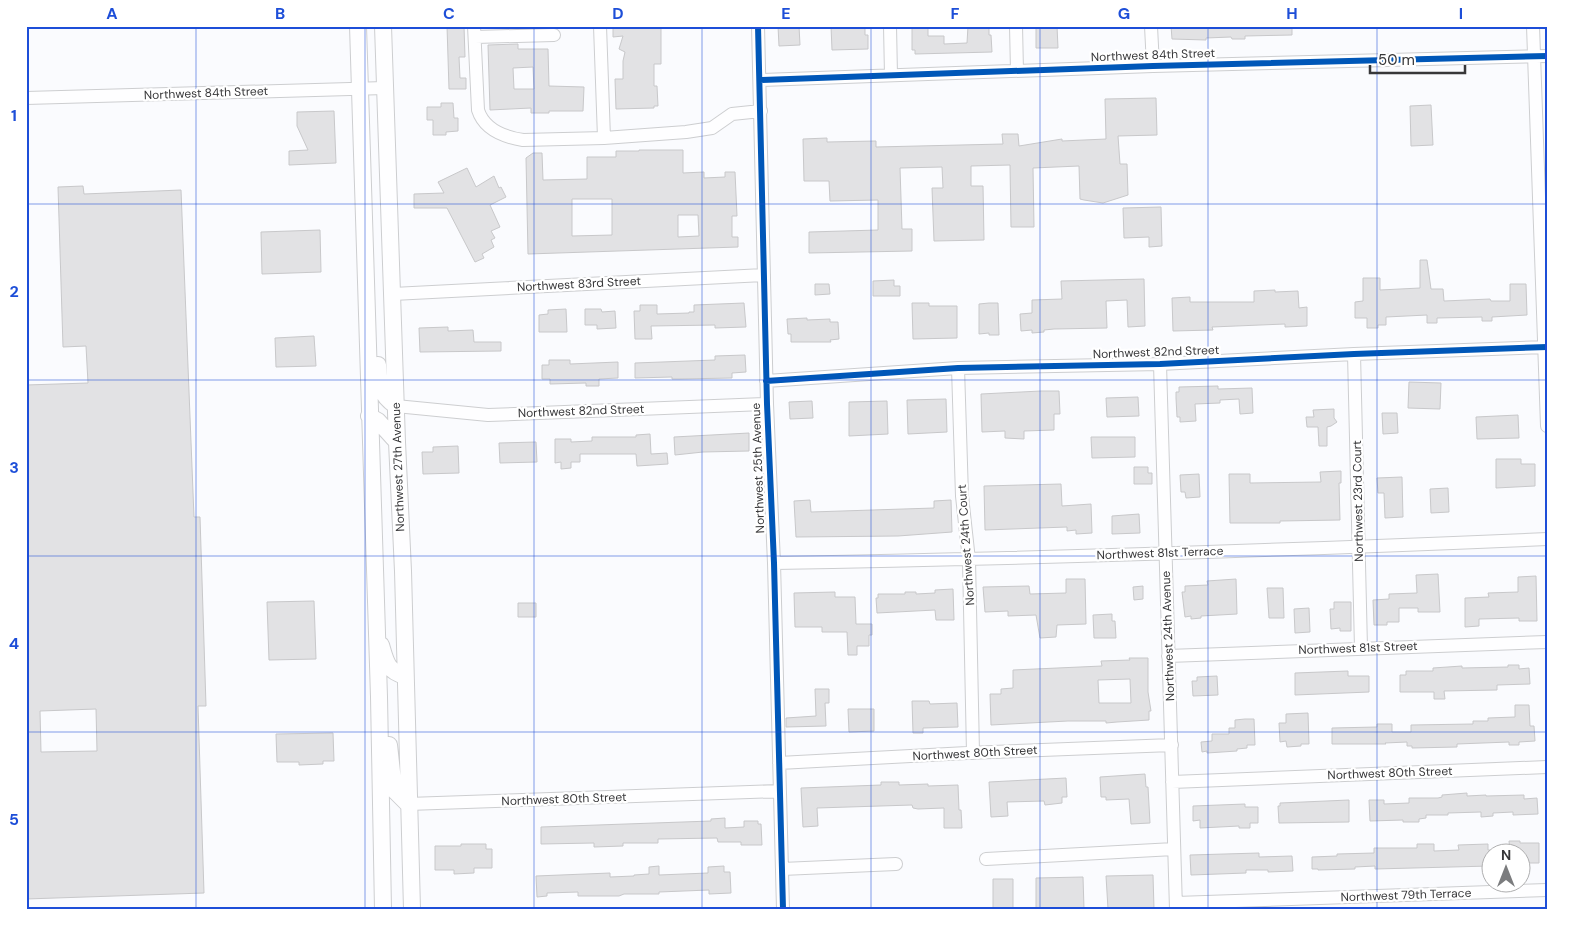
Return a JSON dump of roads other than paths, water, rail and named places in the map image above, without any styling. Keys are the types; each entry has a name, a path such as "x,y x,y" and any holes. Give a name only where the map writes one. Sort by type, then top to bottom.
{"main road":[{"path":"358,26 379,702 383,909"},
{"name":"Northwest 27th Avenue","path":"383,26 403,571 412,909"},
{"path":"366,276 376,285 393,294"},
{"path":"367,307 372,312 378,325 380,387 386,400 396,406"},
{"path":"370,416 378,421 397,442"},
{"path":"377,634 386,662 394,673 405,676"},
{"path":"379,702 387,722 394,790 408,804"}],"street":[{"path":"600,26 604,138"},
{"name":"Northwest 25th Avenue","path":"758,26 766,381 774,563 783,909"},
{"path":"890,26 891,75"},
{"path":"1016,26 1017,71"},
{"path":"1151,26 1153,66"},
{"path":"1534,26 1541,56 1547,426"},
{"path":"554,35 475,32 478,110 480,117 492,129 510,138 522,140 604,138 712,128 732,114 761,111"},
{"name":"Northwest 84th Street","path":"760,80 1153,66 1541,56"},
{"name":"Northwest 84th Street","path":"26,98 386,88"},
{"name":"Northwest 83rd Street","path":"393,294 764,275"},
{"name":"Northwest 82nd Street","path":"766,381 958,368 1160,364 1546,347"},
{"name":"Northwest 23rd Court","path":"1354,354 1361,648"},
{"name":"Northwest 24th Avenue","path":"1160,364 1176,906"},
{"name":"Northwest 24th Court","path":"958,368 962,496 969,560 973,753"},
{"name":"Northwest 82nd Street","path":"396,406 488,415 767,404"},
{"name":"Northwest 81st Terrace","path":"774,563 969,560 1547,539"},
{"name":"Northwest 81st Street","path":"1168,656 1547,642"},
{"name":"Northwest 80th Street","path":"779,763 1172,745"},
{"name":"Northwest 80th Street","path":"1172,782 1547,767"},
{"name":"Northwest 80th Street","path":"408,804 780,791"},
{"path":"986,859 1174,849"},
{"path":"782,869 896,864"},
{"name":"Northwest 79th Terrace","path":"1176,906 1547,890"}]}
